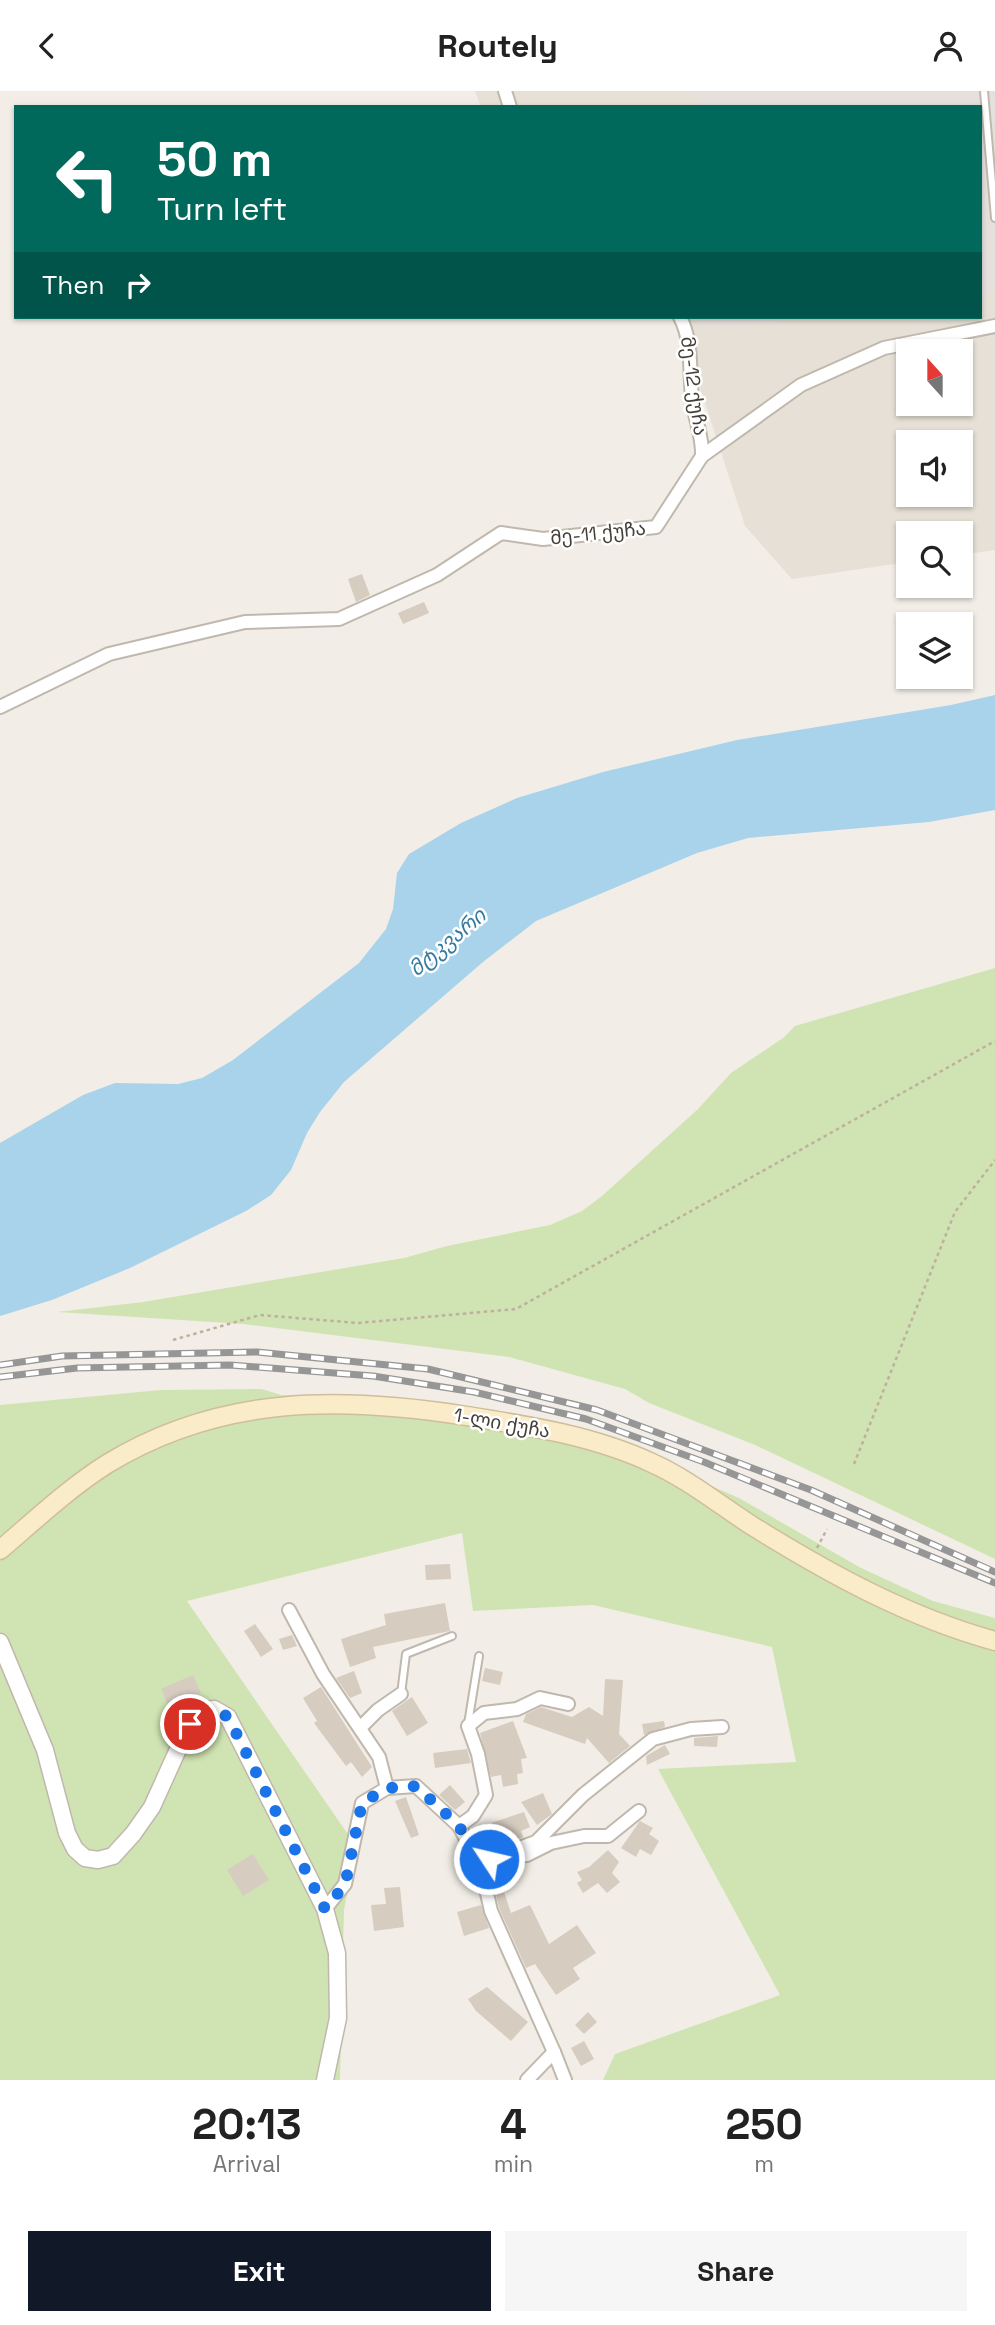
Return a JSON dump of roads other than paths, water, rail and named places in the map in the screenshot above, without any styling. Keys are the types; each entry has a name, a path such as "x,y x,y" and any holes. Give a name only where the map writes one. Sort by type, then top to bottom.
{"main road":[{"name":"1-ლი ქუჩა","path":"0,1550 106,1465 154,1440 253,1409 306,1403 365,1403 522,1425 593,1441 642,1459 810,1562 877,1598 956,1630 995,1641"}],"street":[{"name":"მე-12 ქუჩა","path":"681,319 686,328 690,353 692,399 703,437 702,456"},
{"name":"მე-11 ქუჩა","path":"0,707 109,655 245,622 339,619 437,575 501,533 543,539 656,527 702,456 801,385 884,348 995,326"},
{"path":"289,1610 323,1674 379,1757 387,1788"},
{"path":"0,1642 45,1750 67,1833 75,1849 85,1858 98,1860 113,1856 133,1834 152,1807 190,1724 202,1711 214,1709 228,1717 325,1909 337,1953 338,2018 326,2080"},
{"path":"361,1727 378,1710 401,1694"},
{"path":"459,1826 472,1817 486,1795 478,1753 468,1726 484,1713 517,1709 541,1698 568,1704"},
{"path":"485,1863 536,1842 583,1795 653,1739 691,1729 722,1727"},
{"path":"325,1909 345,1885 362,1803 387,1788 416,1786 459,1826 485,1863 491,1911 565,2080"},
{"path":"485,1863 527,1854 551,1843 584,1836 608,1836 639,1811"},
{"path":"527,2080 554,2052"}],"lane":[{"path":"984,91 995,218"},
{"path":"401,1694 406,1654 452,1636"},
{"path":"468,1726 480,1655"}],"water":[{"name":"მტკვარი","path":"995,695 995,810 929,822 748,838 697,853 536,921 483,962 344,1082 320,1112 307,1133 291,1170 271,1195 246,1211 130,1268 52,1300 0,1316 0,1143 83,1095 115,1083 178,1084 202,1078 233,1060 359,963 386,929 393,909 397,873 409,854 461,823 517,798 603,772 737,740 951,705"}],"railway":[{"path":"0,1365 62,1356 257,1352 428,1369 597,1410 811,1490 995,1572"},
{"path":"0,1377 77,1368 230,1365 373,1376 474,1392 586,1419 704,1462 995,1583"}]}
